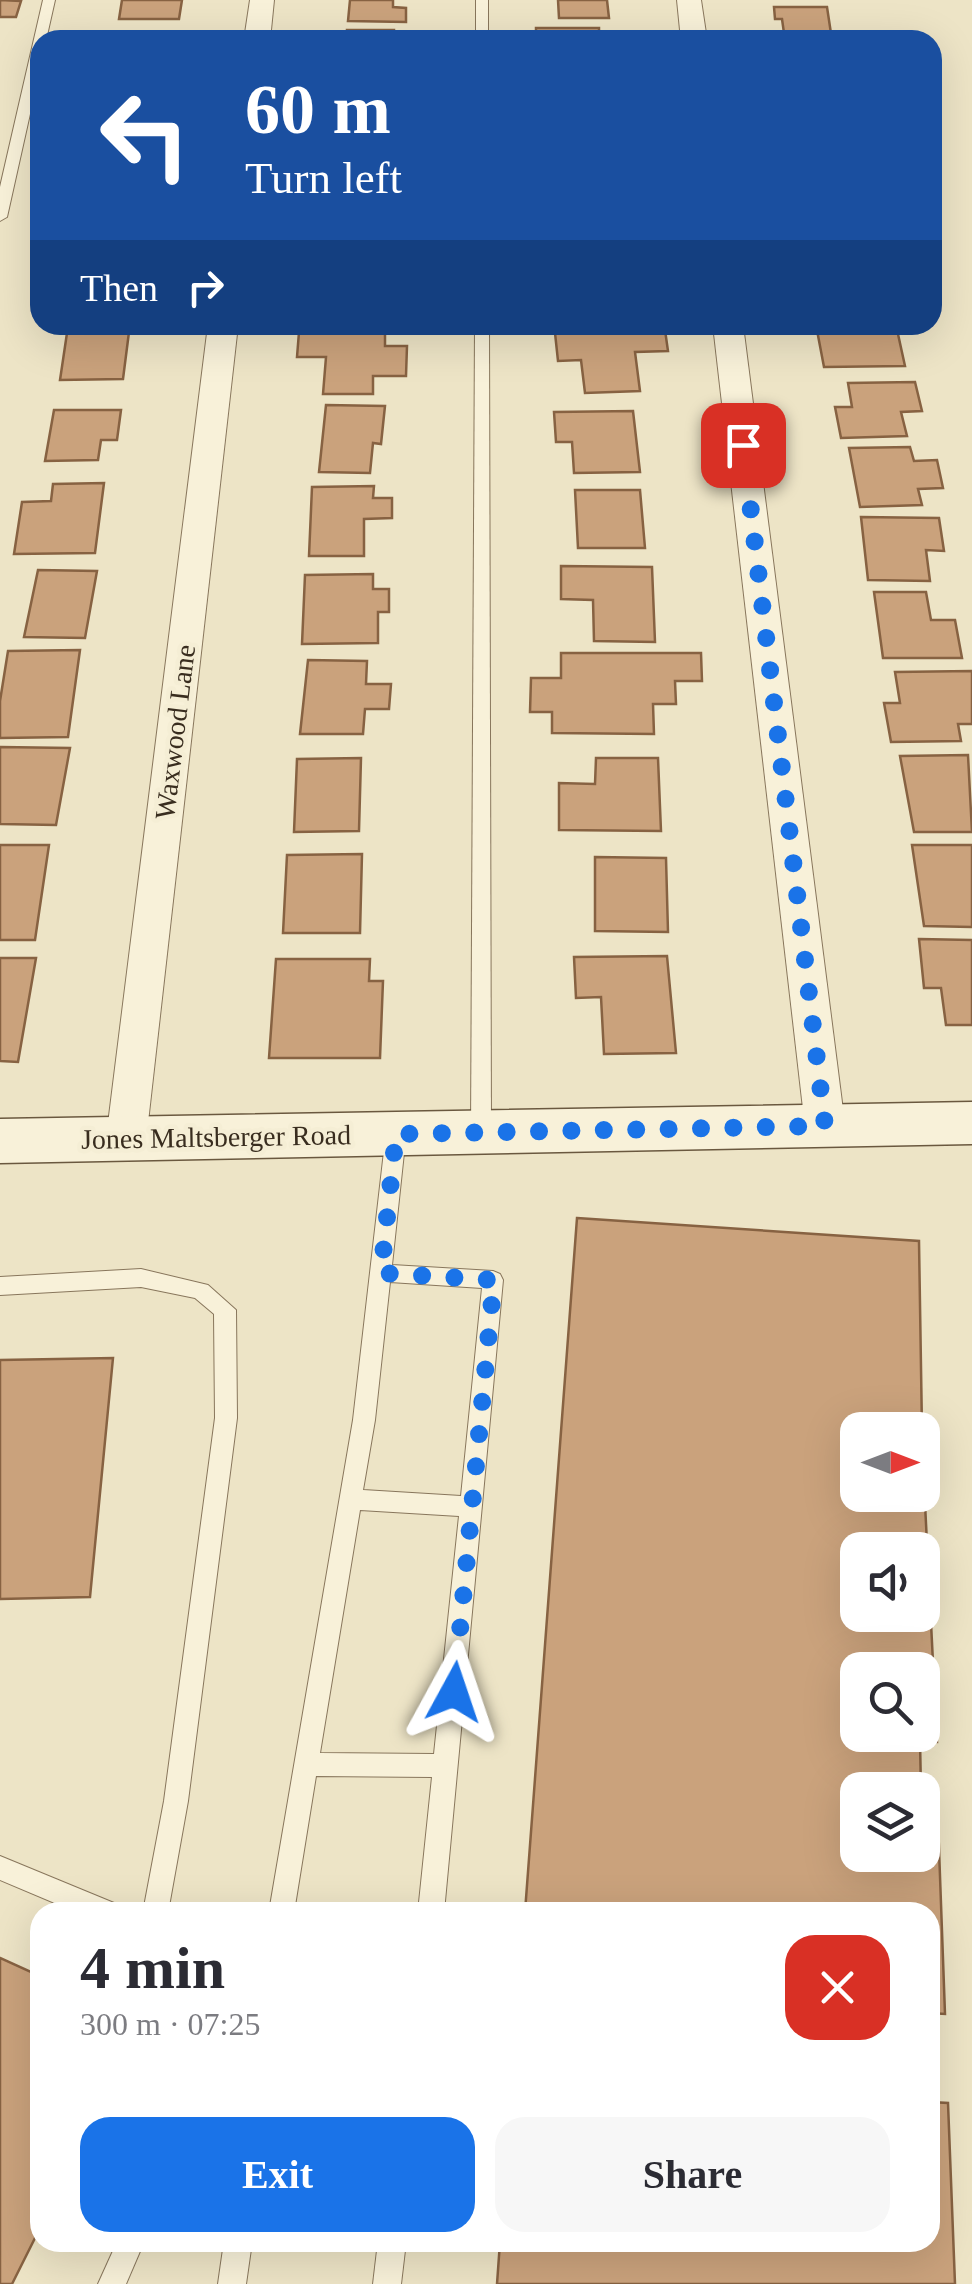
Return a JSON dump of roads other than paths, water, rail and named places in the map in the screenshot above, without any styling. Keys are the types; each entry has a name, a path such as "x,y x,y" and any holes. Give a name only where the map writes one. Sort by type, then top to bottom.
{"main road":[{"name":"Jones Maltsberger Road","path":"0,1141 972,1122"}],"street":[{"path":"258,30 262,0"},
{"path":"689,0 693,30"},
{"name":"Waxwood Lane","path":"126,1140 222,335"},
{"path":"729,335 825,1126"}],"lane":[{"path":"43,30 50,0"},
{"path":"482,0 482,30"},
{"path":"0,217 30,85"},
{"path":"481,1132 482,335"},
{"path":"282,1902 364,1420 396,1134"},
{"path":"381,1273 494,1280 432,1902"},
{"path":"0,1286 141,1278 200,1291 224,1310 226,1418 179,1782 158,1902"},
{"path":"349,1498 470,1507"},
{"path":"304,1764 448,1766"},
{"path":"0,1868 81,1902"},
{"path":"112,2284 126,2252"},
{"path":"232,2284 237,2252"},
{"path":"387,2284 391,2252"}]}
